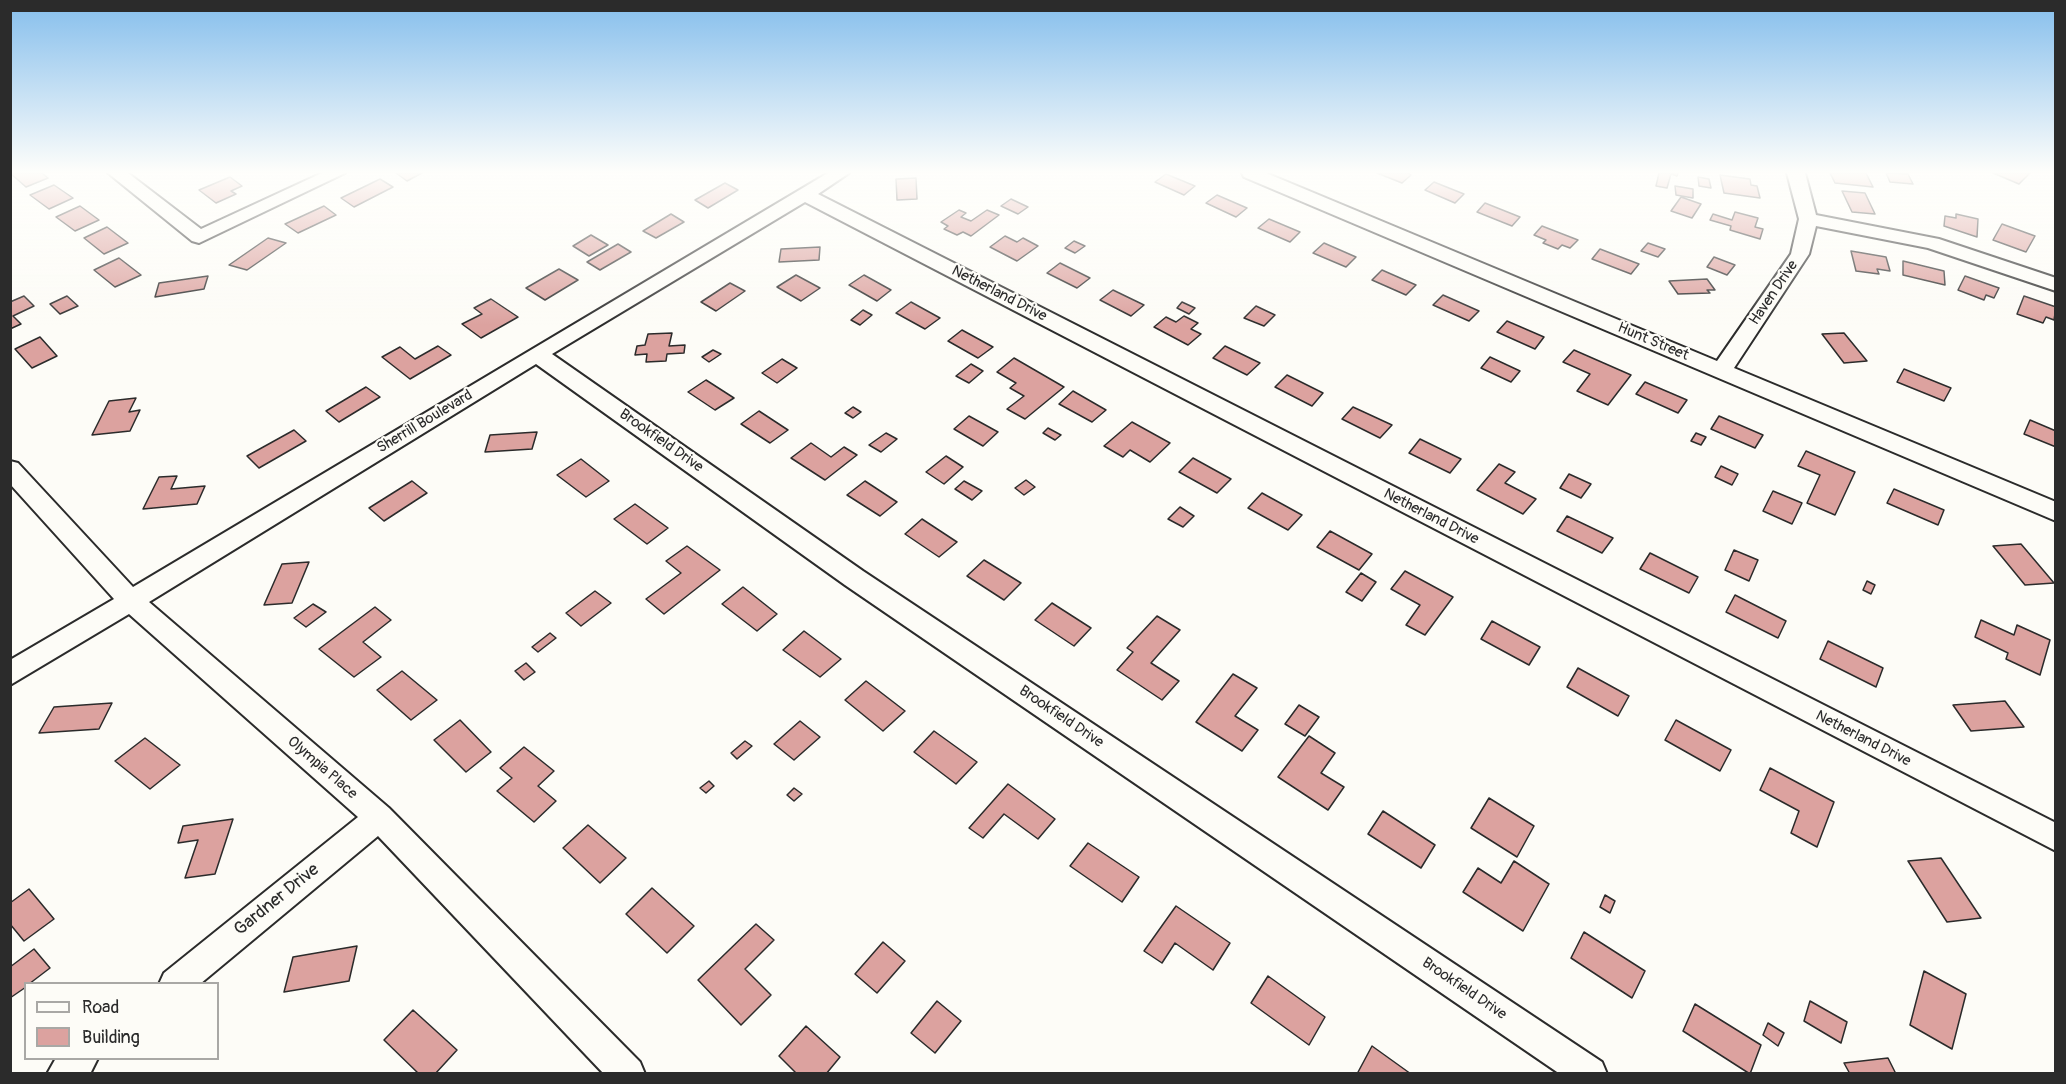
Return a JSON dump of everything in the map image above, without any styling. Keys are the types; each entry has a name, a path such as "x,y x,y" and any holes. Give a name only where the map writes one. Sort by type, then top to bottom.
{"street":[{"path":"182,224 199,237 228,224"},
{"name":"Sherrill Boulevard","path":"10,674 537,354 758,224"},
{"name":"Netherland Drive","path":"862,224 2055,838"},
{"name":"Hunt Street","path":"1371,224 2055,512"},
{"name":"Haven Drive","path":"1722,370 1800,254 1807,224"},
{"path":"1832,224 1932,243 2055,285"},
{"name":"Brookfield Drive","path":"537,354 854,578 1590,1074"},
{"name":"Olympia Place","path":"10,469 131,601 380,818 628,1074"},
{"name":"Gardner Drive","path":"177,982 380,818"},
{"path":"64,1074 81,1060"}],"building":[{"path":"65,224 91,224 75,231"},
{"path":"286,224 318,224 298,233"},
{"path":"655,224 681,224 656,238 643,231"},
{"path":"944,224 988,224 971,236 963,232 957,235 944,229 948,226"},
{"path":"1263,224 1280,224 1300,232 1290,242 1258,228"},
{"path":"1723,224 1756,224 1755,227 1763,229 1760,239 1730,230 1731,226"},
{"path":"1944,224 1978,224 1977,237 1944,226"},
{"path":"2002,224 2035,236 2026,252 1993,240"},
{"path":"1542,226 1578,240 1570,248 1562,245 1558,249 1543,243 1546,240 1534,235"},
{"path":"107,227 128,243 104,254 84,238"},
{"path":"591,235 608,245 589,256 573,246"},
{"path":"1005,236 1017,242 1023,238 1038,246 1017,261 990,247"},
{"path":"268,238 286,243 247,270 229,265"},
{"path":"1074,241 1085,246 1075,253 1065,248"},
{"path":"1324,243 1356,257 1346,267 1313,253"},
{"path":"1648,243 1665,249 1658,257 1641,251"},
{"path":"618,244 631,252 600,270 587,262"},
{"path":"820,247 819,260 779,262 781,249"},
{"path":"1600,249 1639,264 1631,274 1592,259"},
{"path":"1851,251 1886,257 1890,271 1877,269 1879,274 1856,271"},
{"path":"1714,257 1735,265 1727,275 1707,267"},
{"path":"119,258 141,275 115,287 94,270"},
{"path":"1903,261 1944,271 1945,285 1903,275"},
{"path":"1060,263 1090,278 1077,288 1047,273"},
{"path":"559,269 578,280 545,300 526,288"},
{"path":"1382,270 1416,285 1406,295 1372,280"},
{"path":"796,275 820,288 801,301 777,287"},
{"path":"864,275 891,290 877,301 849,285"},
{"path":"208,276 204,289 155,297 159,283"},
{"path":"1965,276 1999,288 1994,298 1986,295 1984,300 1958,290"},
{"path":"1707,279 1715,290 1707,290 1710,293 1678,294 1669,281"},
{"path":"730,283 745,291 716,311 701,302"},
{"path":"1113,290 1144,305 1131,316 1100,300"},
{"path":"1443,295 1479,311 1469,321 1433,305"},
{"path":"24,296 34,306 13,316 21,324 10,329 10,302"},
{"path":"67,296 78,306 60,314 50,304"},
{"path":"2024,296 2056,307 2054,320 2046,317 2043,323 2017,314"},
{"path":"491,299 518,317 481,338 462,324 482,314 474,308"},
{"path":"911,302 940,318 925,329 896,313"},
{"path":"1182,302 1195,308 1189,314 1177,308"},
{"path":"1256,306 1275,315 1264,326 1244,318"},
{"path":"863,310 872,315 860,325 851,320"},
{"path":"1184,316 1198,323 1191,329 1201,334 1188,345 1154,327 1166,317 1176,322"},
{"path":"1507,321 1544,337 1535,349 1497,332"},
{"path":"962,330 993,347 978,358 948,341"},
{"path":"672,333 669,346 685,345 684,353 667,354 666,361 646,362 647,354 635,355 637,346 645,345 648,334"},
{"path":"1844,333 1867,361 1844,363 1822,334"},
{"path":"40,337 57,356 32,368 15,349"},
{"path":"438,346 451,355 410,379 382,357 400,347 415,359"},
{"path":"1225,346 1260,363 1247,375 1213,358"},
{"path":"713,350 721,354 709,362 702,357"},
{"path":"1574,350 1631,375 1608,405 1577,391 1590,374 1563,362"},
{"path":"1490,357 1520,371 1511,382 1481,368"},
{"path":"1014,358 1064,387 1025,419 1007,409 1024,396 1010,388 1016,383 997,372"},
{"path":"782,359 797,368 777,383 762,373"},
{"path":"971,364 983,371 969,383 956,376"},
{"path":"1904,369 1951,388 1944,401 1897,382"},
{"path":"1287,375 1323,393 1312,406 1275,387"},
{"path":"706,380 734,398 715,410 688,392"},
{"path":"1645,382 1687,400 1678,413 1636,394"},
{"path":"366,387 380,397 339,422 326,411"},
{"path":"1073,391 1106,410 1092,422 1059,404"},
{"path":"136,398 129,412 140,410 130,431 92,435 109,401"},
{"path":"853,407 861,412 853,418 845,413"},
{"path":"1353,407 1392,425 1380,438 1342,419"},
{"path":"759,411 788,430 770,443 741,424"},
{"path":"969,416 998,432 983,446 954,429"},
{"path":"1719,416 1763,435 1755,448 1711,429"},
{"path":"2030,420 2056,431 2056,447 2024,434"},
{"path":"1132,422 1170,443 1150,462 1130,450 1123,457 1104,446"},
{"path":"1048,428 1061,435 1055,440 1043,433"},
{"path":"294,430 306,441 259,468 247,456"},
{"path":"537,432 532,449 485,452 490,435"},
{"path":"886,433 897,439 881,452 869,445"},
{"path":"1696,433 1706,437 1701,445 1691,441"},
{"path":"1420,439 1461,459 1450,473 1409,453"},
{"path":"811,443 831,457 844,447 857,455 825,480 791,458"},
{"path":"1806,451 1855,472 1835,515 1807,503 1820,475 1798,466"},
{"path":"946,456 963,467 944,484 926,472"},
{"path":"1193,458 1231,479 1217,493 1179,472"},
{"path":"581,459 609,481 586,497 557,475"},
{"path":"1499,464 1515,472 1505,483 1536,499 1523,514 1477,490"},
{"path":"1721,466 1738,474 1732,485 1715,477"},
{"path":"1569,474 1591,484 1581,498 1560,488"},
{"path":"177,476 171,489 205,486 197,504 143,509 159,477"},
{"path":"1026,480 1035,487 1024,495 1015,488"},
{"path":"412,481 427,493 384,521 369,508"},
{"path":"865,481 897,502 880,516 847,495"},
{"path":"964,481 982,491 972,500 955,489"},
{"path":"1894,489 1944,510 1938,525 1887,503"},
{"path":"1773,491 1802,503 1792,524 1763,511"},
{"path":"1262,493 1302,515 1288,530 1248,508"},
{"path":"635,504 668,528 647,544 614,519"},
{"path":"1180,507 1194,516 1183,527 1168,519"},
{"path":"1567,516 1613,538 1602,553 1557,531"},
{"path":"922,519 957,542 939,557 905,534"},
{"path":"1330,531 1372,554 1359,570 1317,547"},
{"path":"2021,544 2054,583 2025,585 1993,546"},
{"path":"687,546 720,570 664,614 646,599 681,573 666,561"},
{"path":"1734,550 1758,560 1749,581 1725,570"},
{"path":"1650,553 1698,577 1689,593 1640,569"},
{"path":"984,560 1021,583 1004,600 967,576"},
{"path":"309,562 292,603 264,605 282,564"},
{"path":"1405,571 1453,597 1425,635 1406,625 1420,605 1391,589"},
{"path":"1361,573 1376,582 1362,601 1346,592"},
{"path":"1867,581 1875,585 1871,594 1863,590"},
{"path":"743,587 777,614 757,631 722,604"},
{"path":"595,591 611,603 581,626 566,613"},
{"path":"1735,595 1786,621 1778,638 1726,612"},
{"path":"1052,603 1091,628 1074,646 1035,620"},
{"path":"313,604 326,612 306,627 294,618"},
{"path":"375,607 391,620 363,642 381,657 354,677 319,649"},
{"path":"1157,616 1180,630 1151,663 1179,681 1162,700 1117,670 1133,652 1127,648"},
{"path":"1981,620 2014,635 2017,625 2050,640 2040,675 2006,659 2008,653 1975,637"},
{"path":"1492,621 1540,647 1529,665 1481,639"},
{"path":"804,631 841,659 820,677 783,650"},
{"path":"550,633 556,638 538,652 532,647"},
{"path":"1828,641 1883,668 1876,687 1820,659"},
{"path":"526,663 535,672 524,680 515,671"},
{"path":"1578,668 1629,696 1618,716 1567,687"},
{"path":"402,671 437,700 411,720 377,690"},
{"path":"1233,674 1257,688 1235,716 1258,730 1242,751 1196,722"},
{"path":"866,681 905,711 883,731 845,700"},
{"path":"2005,701 2024,727 1971,731 1953,705"},
{"path":"112,703 99,729 39,733 54,707"},
{"path":"1299,705 1319,717 1305,736 1285,724"},
{"path":"460,720 491,752 466,772 434,740"},
{"path":"1676,720 1731,750 1720,771 1665,740"},
{"path":"800,721 820,737 794,760 774,744"},
{"path":"934,731 977,762 956,784 914,752"},
{"path":"1309,736 1335,753 1321,773 1344,787 1328,810 1278,777"},
{"path":"145,738 180,765 150,789 115,761"},
{"path":"745,741 752,746 737,759 731,753"},
{"path":"524,747 554,771 538,786 556,801 534,822 497,791 512,778 500,768"},
{"path":"1770,768 1834,802 1817,847 1791,833 1799,811 1760,790"},
{"path":"709,781 714,786 706,793 700,788"},
{"path":"1008,784 1055,819 1038,839 1004,814 983,838 969,828"},
{"path":"794,788 802,794 794,801 787,795"},
{"path":"1489,798 1534,826 1517,857 1471,828"},
{"path":"1383,811 1435,845 1421,868 1368,834"},
{"path":"233,819 215,874 185,878 198,840 178,843 183,826"},
{"path":"588,825 626,858 600,883 563,848"},
{"path":"1088,843 1139,877 1122,902 1070,866"},
{"path":"1941,858 1981,918 1947,922 1908,861"},
{"path":"1514,861 1549,884 1523,931 1463,892 1478,868 1501,883"},
{"path":"652,888 694,926 667,953 626,914"},
{"path":"29,889 54,919 24,941 10,924 10,903"},
{"path":"1605,895 1615,901 1610,913 1600,907"},
{"path":"1176,906 1230,943 1213,970 1175,943 1162,963 1144,951"},
{"path":"756,924 774,940 745,969 771,995 741,1025 698,980"},
{"path":"1584,932 1645,971 1632,998 1571,958"},
{"path":"883,942 905,961 877,993 855,974"},
{"path":"357,946 349,981 284,992 293,957"},
{"path":"34,949 50,968 32,982 24,982 24,988 10,998 10,967"},
{"path":"1924,971 1966,994 1952,1049 1910,1025"},
{"path":"1268,976 1325,1017 1309,1045 1251,1003"},
{"path":"937,1001 961,1021 935,1053 911,1033"},
{"path":"1810,1001 1847,1022 1841,1043 1804,1021"},
{"path":"1695,1004 1761,1045 1750,1074 1683,1031"},
{"path":"413,1010 457,1050 435,1074 419,1074 384,1040"},
{"path":"1768,1023 1784,1033 1778,1046 1763,1035"},
{"path":"806,1026 840,1057 826,1074 797,1074 779,1056"},
{"path":"1372,1046 1411,1074 1357,1074"},
{"path":"1888,1058 1896,1074 1850,1074 1844,1063"}]}
